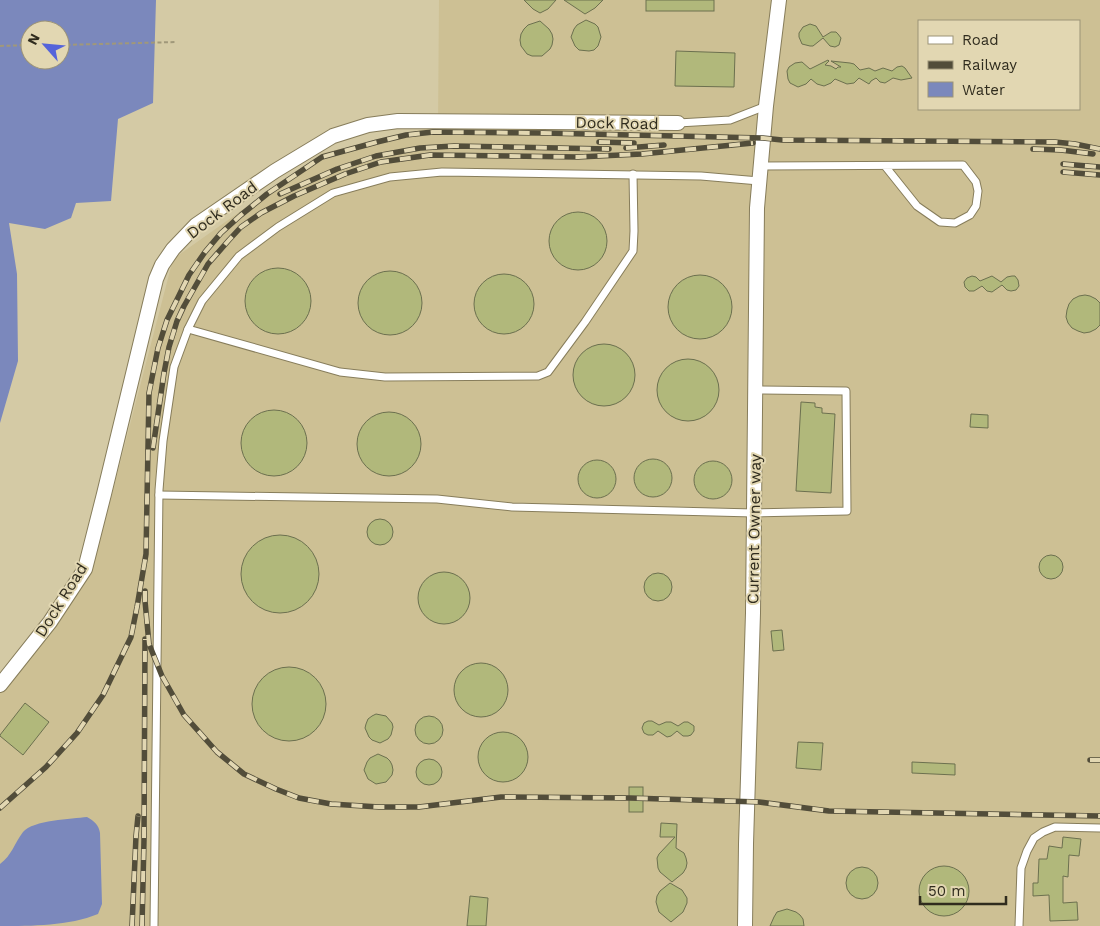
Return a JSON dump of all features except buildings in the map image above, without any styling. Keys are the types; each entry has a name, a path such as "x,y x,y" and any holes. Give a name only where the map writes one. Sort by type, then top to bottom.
{"street":[{"name":"Current Owner way","path":"745,926 753,613 757,208 778,0"},
{"name":"Dock Road","path":"0,685 50,622 85,568 156,279 173,248 196,225 274,171 332,136 368,125 398,121 678,123"}],"lane":[{"path":"678,123 730,120 766,106"},
{"path":"761,166 963,165 976,182 978,191 976,206 970,215 955,223 940,222 917,206 885,166"},
{"path":"154,926 159,495 163,441 174,367 188,329 202,301 238,256 278,227 333,193 390,177 442,172 633,174 701,176 760,181"},
{"path":"188,329 340,372 385,377 538,376 548,372 585,322 632,251 634,231 633,174"},
{"path":"159,495 437,499 512,506 754,513 847,511 846,391 755,390"},
{"path":"1019,926 1021,868 1027,850 1034,838 1055,826 1100,828"}],"path":[{"path":"70,45 176,42"},
{"path":"0,46 20,45"}],"shaded area":[{"path":"439,0 1100,0 1100,926 0,926 0,689 91,575 173,259 323,153 438,126"}],"water":[{"path":"0,0 156,0 153,103 118,119 111,201 76,203 71,218 45,229 9,223 17,274 18,361 0,423"},
{"path":"87,817 96,824 100,833 102,904 98,914 63,923 0,926 0,864 10,853 23,832 35,825 63,819"}],"railway":[{"path":"0,808 46,767 77,733 103,695 131,637 146,554 149,393 158,348 167,320 189,275 221,233 241,215 267,194 322,157 406,135 433,132 763,138 782,140 1055,142 1100,149"},
{"path":"599,142 634,143"},
{"path":"153,448 169,347 184,306 208,264 241,227 261,213 294,196 345,174 381,162 430,155 578,157 642,154 753,143"},
{"path":"626,148 664,145"},
{"path":"280,194 337,169 376,156 420,148 454,146 609,149"},
{"path":"1033,149 1093,154"},
{"path":"1063,164 1100,167"},
{"path":"1063,172 1100,175"},
{"path":"145,591 149,644 162,676 184,715 217,752 244,774 299,798 331,804 379,807 419,807 501,797 630,798 759,802 829,811 1100,816"},
{"path":"142,926 145,639"},
{"path":"1090,760 1100,760"},
{"path":"132,926 138,816"}]}
